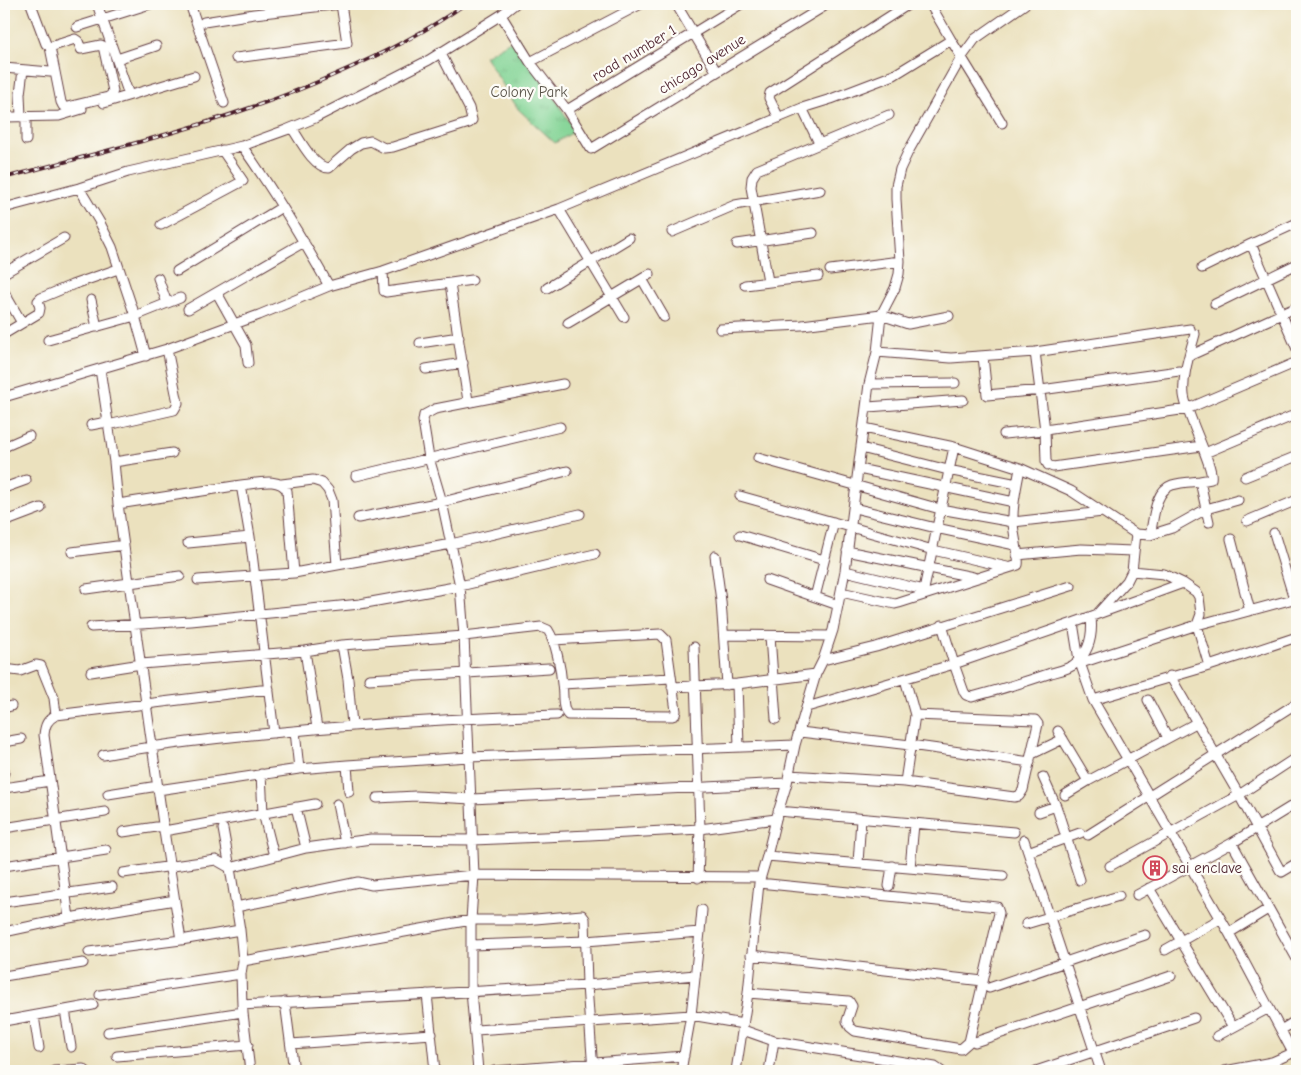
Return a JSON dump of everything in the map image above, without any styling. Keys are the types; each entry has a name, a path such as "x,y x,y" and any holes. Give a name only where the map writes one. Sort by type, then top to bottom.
{"street":[{"path":"31,4 46,44 50,47 60,102 63,106 67,107 111,95 113,91 103,46 81,49 76,39 50,47"},
{"path":"97,4 129,96"},
{"path":"77,27 150,4"},
{"path":"190,4 224,103"},
{"path":"204,22 341,4 347,43 236,58"},
{"path":"4,208 128,172 242,146 292,128 384,84 501,15 515,4"},
{"path":"530,62 641,4"},
{"path":"676,4 716,71"},
{"name":"road number 1","path":"566,110 741,4"},
{"name":"chicago avenue","path":"566,110 591,149 828,4"},
{"path":"779,118 769,98 770,93 909,4"},
{"path":"930,4 1002,124"},
{"path":"736,1071 748,993 760,880 788,779 795,745 816,674 831,636 845,571 868,407 869,384 877,352 881,315 895,288 900,261 896,186 900,169 961,58 975,39 1025,4"},
{"path":"501,15 530,62 566,110"},
{"path":"5,395 167,349 329,286 383,271 560,209 802,108 894,75 951,40"},
{"path":"117,59 156,46"},
{"path":"292,128 317,164 329,168 351,148 361,143 371,142 384,148 393,147 470,123 472,120 469,108 440,52"},
{"path":"4,68 50,72"},
{"path":"23,70 20,94 26,140"},
{"path":"4,117 58,116 194,76"},
{"path":"802,108 819,143"},
{"path":"768,281 751,187 752,178 756,170 889,115"},
{"path":"242,146 304,242 329,286"},
{"path":"161,225 243,181 222,150"},
{"path":"78,188 108,238 135,316 146,356"},
{"path":"672,232 719,211 754,201 820,190"},
{"path":"178,270 282,207"},
{"path":"560,209 624,317"},
{"path":"1202,268 1297,223"},
{"path":"737,244 813,233"},
{"path":"4,273 64,238"},
{"path":"547,288 630,238"},
{"path":"188,309 304,242"},
{"path":"1250,244 1297,349"},
{"path":"830,270 900,261"},
{"path":"1215,304 1297,264"},
{"path":"4,334 38,313 40,308 38,301 41,298 118,269"},
{"path":"383,271 384,291 386,292 472,280"},
{"path":"568,323 650,274"},
{"path":"746,285 818,276"},
{"path":"158,278 166,303"},
{"path":"642,279 664,317"},
{"path":"450,284 468,402"},
{"path":"4,292 22,323"},
{"path":"217,293 246,345 248,363"},
{"path":"48,340 135,316 180,298"},
{"path":"92,300 97,327"},
{"path":"1189,356 1297,307"},
{"path":"720,329 802,325 881,315 908,324 949,316"},
{"path":"877,352 951,358 983,356 1035,352 1193,332 1184,381 1184,394 1187,409 1212,477 1211,479 1179,483 1165,488 1159,499 1150,535"},
{"path":"420,344 459,337"},
{"path":"91,425 107,424 174,410 178,403 167,349"},
{"path":"1035,352 1041,390 1046,461 1053,468 1203,449 1297,414"},
{"path":"983,356 987,395 1041,390 1179,371"},
{"path":"1004,434 1045,430 1187,409 1297,362"},
{"path":"426,369 463,364"},
{"path":"100,369 146,704 181,940"},
{"path":"869,384 955,383"},
{"path":"478,1071 476,1030 471,991 474,840 460,586 423,422 424,416 435,409 563,384"},
{"path":"868,407 963,400"},
{"path":"356,476 560,427"},
{"path":"864,428 954,447 1020,468 1070,491 1136,534 1150,535 1182,523 1206,509 1238,500"},
{"path":"4,447 29,436"},
{"path":"924,592 954,447"},
{"path":"861,448 948,470 1017,484"},
{"path":"114,462 172,453"},
{"path":"1245,477 1297,456"},
{"path":"758,458 940,509 1012,522 1103,512"},
{"path":"841,592 895,604 924,592 1018,565 1012,522 1020,468"},
{"path":"859,470 1014,502"},
{"path":"358,518 442,502 567,471"},
{"path":"4,488 26,480"},
{"path":"118,504 241,485 277,482 282,484 313,480 322,483 328,490 332,500 337,565"},
{"path":"1200,481 1209,522"},
{"path":"282,484 287,491 294,573"},
{"path":"241,485 256,576 274,733"},
{"path":"740,496 933,550 1007,567"},
{"path":"1247,521 1297,500"},
{"path":"4,522 41,508"},
{"path":"854,508 1015,545"},
{"path":"198,580 294,573 451,544 580,514"},
{"path":"815,597 834,522"},
{"path":"942,625 964,692 972,697 1031,680 1080,662 1198,625 1296,599 1274,533"},
{"path":"1080,662 1090,644 1093,616 1127,581 1132,571 1136,534"},
{"path":"740,535 824,560"},
{"path":"188,543 250,536"},
{"path":"1231,539 1250,611"},
{"path":"72,552 124,545"},
{"path":"1017,555 1081,550 1133,551"},
{"path":"848,551 976,578"},
{"path":"91,627 191,621 360,604 460,586 594,554"},
{"path":"715,556 721,601 727,685"},
{"path":"845,571 924,592"},
{"path":"1132,571 1164,574 1183,582 1196,592 1199,597 1201,614 1198,625 1209,666"},
{"path":"86,589 180,576"},
{"path":"766,580 838,605"},
{"path":"807,707 954,664 1093,616 1183,582"},
{"path":"823,660 876,646 1071,586"},
{"path":"1073,623 1080,662 1093,700 1229,933 1281,1030 1295,1052 1272,1062 1226,1071"},
{"path":"91,672 141,664 266,655 342,645 464,636 541,627 548,630 553,640 562,684 564,710 570,716 672,716 676,711 666,640 660,634 553,640"},
{"path":"724,635 831,636"},
{"path":"770,636 776,719"},
{"path":"1093,700 1209,666 1297,637"},
{"path":"342,645 348,680 352,725"},
{"path":"694,647 699,749 700,829 698,878"},
{"path":"305,651 317,728"},
{"path":"4,669 20,671 36,665 41,666 54,698 56,715"},
{"path":"369,679 464,675 548,668"},
{"path":"562,684 671,682 696,686 727,685 816,674"},
{"path":"1170,676 1280,870 1282,872 1297,863"},
{"path":"905,679 915,715 905,782"},
{"path":"737,684 739,747"},
{"path":"70,918 44,735 45,725 50,719 56,715 269,689"},
{"path":"1148,700 1168,738"},
{"path":"1028,852 1066,838 1084,834 1149,797 1297,703"},
{"path":"103,754 152,745 317,728 466,717 557,715"},
{"path":"377,798 416,796 472,799 698,789 788,779 905,782 1014,797 1019,796 1023,790 1038,727 1035,720 915,715"},
{"path":"1065,795 1196,723"},
{"path":"295,730 299,770"},
{"path":"1058,731 1088,781"},
{"path":"800,732 1031,758 1063,739"},
{"path":"4,742 21,739"},
{"path":"108,794 346,765 469,757 795,745"},
{"path":"1110,866 1239,795 1297,757"},
{"path":"346,765 349,792"},
{"path":"261,774 263,813 274,856"},
{"path":"1043,777 1056,806 1080,880"},
{"path":"4,788 50,781"},
{"path":"1137,895 1232,843 1297,802"},
{"path":"124,832 164,828 315,804"},
{"path":"337,804 345,843"},
{"path":"1038,812 1056,806"},
{"path":"296,807 306,848"},
{"path":"4,828 105,812"},
{"path":"124,873 216,860 230,868 306,848 371,838 474,840 700,829 777,815 861,819 1014,832"},
{"path":"858,863 861,819"},
{"path":"910,868 914,824"},
{"path":"223,829 240,930 243,961 241,974 242,1008 250,1071"},
{"path":"1024,840 1100,1071"},
{"path":"1232,843 1297,960"},
{"path":"4,866 106,850"},
{"path":"767,856 1002,876"},
{"path":"889,886 892,866"},
{"path":"236,907 358,882 372,885 474,875 760,880 997,907 1000,913 986,984 968,1042 961,1049 855,1031 847,1021 852,1006 848,1001 748,993"},
{"path":"4,902 112,886"},
{"path":"1149,888 1233,1027"},
{"path":"1026,924 1119,896"},
{"path":"4,932 70,918 175,900"},
{"path":"1229,933 1268,909"},
{"path":"681,1071 691,1015 702,910"},
{"path":"243,961 471,920 524,920 582,915 586,941 586,985 592,1067"},
{"path":"1165,950 1220,919"},
{"path":"89,952 240,930"},
{"path":"471,945 586,941 700,932"},
{"path":"751,955 986,984 1064,962 1145,935"},
{"path":"4,976 83,963"},
{"path":"100,995 241,974"},
{"path":"108,1032 285,1002 586,985 695,975"},
{"path":"976,1042 1171,976"},
{"path":"427,994 435,1071"},
{"path":"285,1002 294,1071"},
{"path":"4,1021 93,1005"},
{"path":"1218,1036 1269,1008"},
{"path":"65,1010 71,1047"},
{"path":"476,1030 691,1015 743,1027 774,1041 935,1067 941,1071"},
{"path":"34,1016 39,1048"},
{"path":"1036,1071 1194,1018"},
{"path":"1281,1030 1297,1020"},
{"path":"291,1044 432,1034"},
{"path":"769,1071 774,1041"},
{"path":"117,1056 248,1045"},
{"path":"494,1071 592,1067 684,1056"},
{"path":"1272,1062 1275,1071"},
{"path":"54,1071 83,1069 86,1071"}],"green space":[{"name":"Colony Park","path":"517,37 575,131 555,143 518,109 485,56"}],"railway":[{"path":"4,178 172,133 296,91 353,67 402,43 465,4"}],"place":[{"name":"sai enclave","path":"1155,868"}]}
